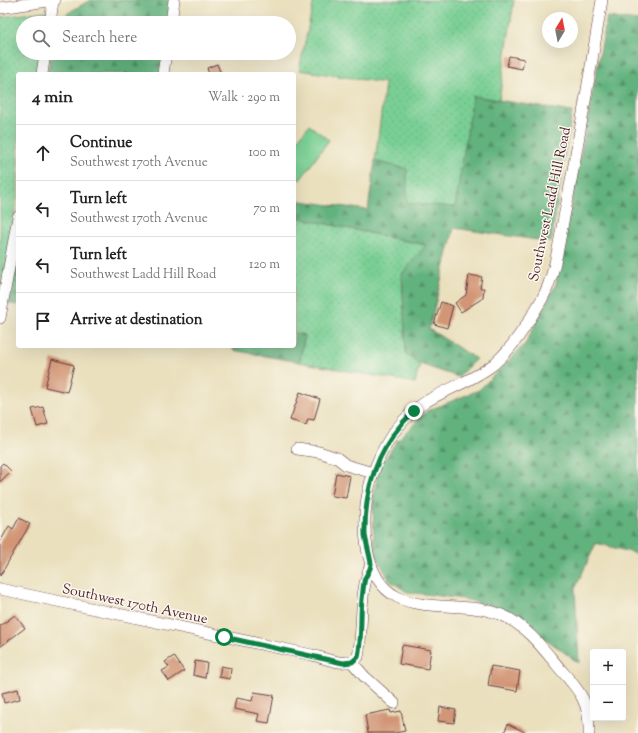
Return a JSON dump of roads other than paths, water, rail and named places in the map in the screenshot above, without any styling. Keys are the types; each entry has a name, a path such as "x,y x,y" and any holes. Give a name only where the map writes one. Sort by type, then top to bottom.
{"street":[{"path":"0,8 54,0 51,16"},
{"path":"172,16 174,0"},
{"name":"Southwest Ladd Hill Road","path":"589,733 588,713 581,693 543,650 517,624 496,613 475,609 423,605 398,598 384,586 371,564 367,552 365,533 368,500 373,473 387,444 404,421 427,402 479,375 496,362 515,340 542,298 553,269 568,195 602,0"},
{"path":"42,72 44,60"},
{"path":"163,72 165,60"},
{"path":"0,318 16,228"},
{"path":"297,449 318,452 337,458 346,465 373,473"},
{"path":"371,564 365,580 360,651 358,657 352,662 364,676 394,703"},
{"name":"Southwest 170th Avenue","path":"0,589 312,655 343,663 352,662"}]}
